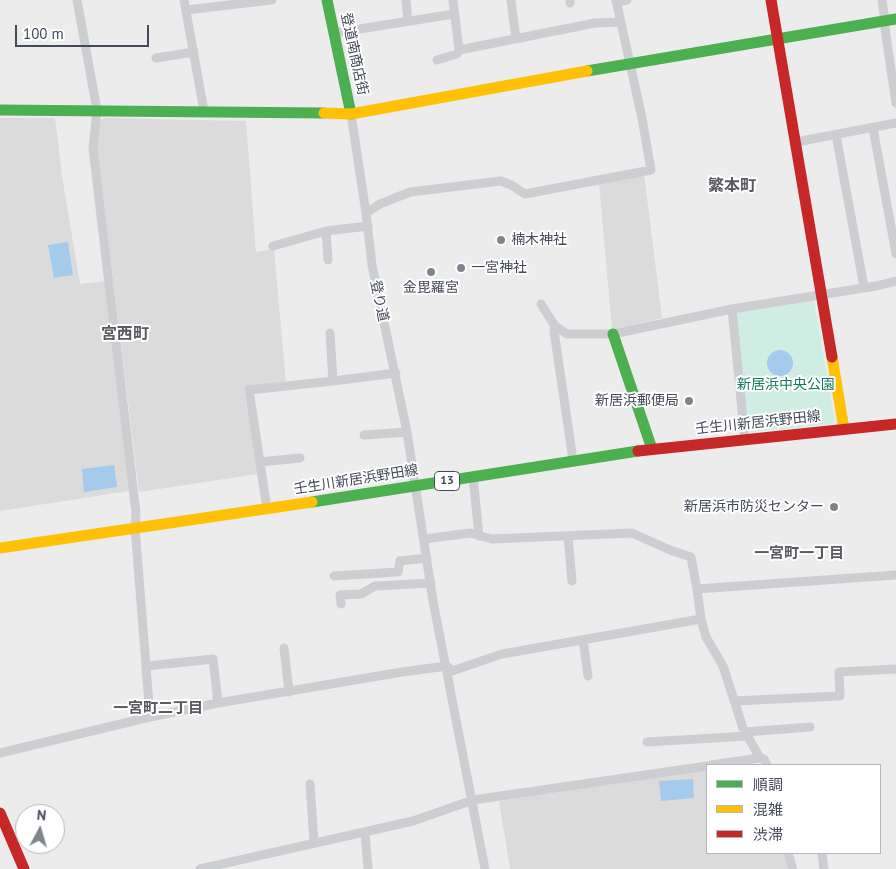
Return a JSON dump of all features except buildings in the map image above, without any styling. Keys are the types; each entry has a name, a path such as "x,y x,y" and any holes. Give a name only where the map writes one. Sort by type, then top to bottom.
{"street":[{"path":"77,0 97,110 93,148 136,513 135,527 150,717"},
{"path":"184,0 204,111"},
{"path":"186,10 272,0"},
{"name":"登道南商店街","path":"327,0 351,114"},
{"path":"406,0 408,21"},
{"path":"453,0 459,50"},
{"path":"366,213 380,204 410,192 501,181 526,194 651,170 642,118 616,1 627,0"},
{"path":"773,0 777,38 844,429"},
{"path":"882,0 888,21 896,103"},
{"path":"510,1 516,39"},
{"path":"334,33 454,14"},
{"path":"0,110 351,114 777,38 888,21"},
{"path":"437,60 451,57 457,54 459,50 595,24 620,22"},
{"path":"156,58 194,52"},
{"name":"登り道","path":"351,114 372,264 396,373 431,584 486,869"},
{"path":"796,142 896,123"},
{"path":"873,128 896,254"},
{"path":"836,135 864,287"},
{"path":"272,246 326,231 368,226"},
{"path":"326,231 328,260"},
{"path":"541,304 555,326 567,334 613,334 732,309 896,281"},
{"path":"732,309 745,440"},
{"path":"555,326 554,331 573,460"},
{"path":"330,333 333,381"},
{"path":"613,334 652,449"},
{"path":"267,509 249,390 396,373"},
{"name":"壬生川新居浜野田線","path":"0,548 267,509 652,449 896,424"},
{"path":"364,435 407,432"},
{"path":"260,462 300,458"},
{"path":"473,476 479,536"},
{"path":"424,539 470,534 492,539 632,533 691,557 701,619 706,637 723,666 746,734 760,758 764,759 766,764"},
{"path":"568,536 572,581"},
{"path":"334,576 398,572 400,561 427,558"},
{"path":"697,589 896,575"},
{"path":"341,604 340,595 361,594 375,586 431,584"},
{"path":"0,753 150,717 218,703 402,672 447,666 452,671 502,654 701,619"},
{"path":"583,640 588,676"},
{"path":"284,648 289,692"},
{"path":"147,666 213,659 218,703"},
{"path":"734,701 840,696 839,672 896,670"},
{"path":"648,742 810,727"},
{"path":"719,764 760,758"},
{"path":"200,869 220,867 314,843 414,821 473,800 706,766"},
{"path":"310,784 314,843"},
{"path":"0,813 24,869"},
{"path":"364,832 368,869"},
{"path":"788,854 793,869"},
{"path":"822,854 824,869"}],"shaded area":[{"path":"0,118 55,118 62,176 80,284 105,281 129,491 0,511"},
{"path":"104,118 246,121 256,252 274,249 286,383 248,386 244,391 258,474 139,492 97,148 100,121"},
{"path":"644,174 662,318 612,330 599,182"},
{"path":"706,770 706,854 784,854 788,869 510,869 499,801"}],"green space":[{"name":"新居浜中央公園","path":"810,299 814,302 834,422 831,424 751,432 748,430 736,312"}],"water":[{"path":"68,242 73,275 54,278 48,245"},
{"path":"780,350 789,354 793,363 789,372 780,376 771,372 767,363 771,354"},
{"path":"114,465 117,487 84,492 82,469"},
{"path":"693,779 694,798 661,801 659,781"}],"traffic: fast":[{"path":"327,0 351,114"},
{"path":"587,71 896,19"},
{"path":"0,110 324,113"},
{"path":"613,334 652,449"},
{"path":"312,502 638,451"}],"traffic: slow":[{"path":"324,113 351,114 587,71"},
{"path":"832,357 844,429"},
{"path":"0,548 312,502"}],"traffic: jam":[{"path":"771,0 832,357"},
{"path":"638,451 896,424"},
{"path":"0,813 24,869"}],"place":[{"name":"楠木神社","path":"501,240"},
{"name":"一宮神社","path":"461,268"},
{"name":"金毘羅宮","path":"431,272"},
{"name":"新居浜郵便局","path":"689,401"},
{"name":"新居浜市防災センター","path":"834,507"}],"district":[{"name":"繁本町","path":"732,186"},
{"name":"宮西町","path":"125,334"},
{"name":"一宮町一丁目","path":"799,554"},
{"name":"一宮町二丁目","path":"158,709"}]}
